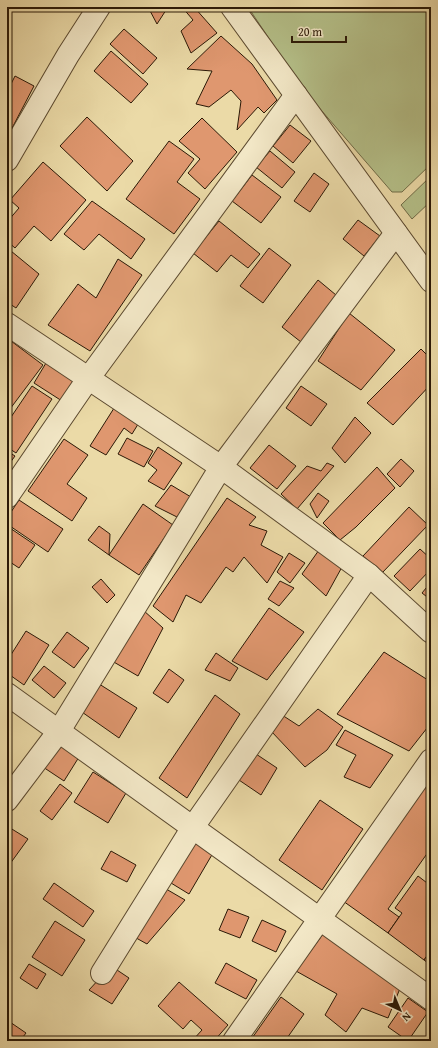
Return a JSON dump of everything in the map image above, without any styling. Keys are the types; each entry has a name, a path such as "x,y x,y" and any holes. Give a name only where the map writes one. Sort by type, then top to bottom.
{"street":[{"path":"7,160 68,55 98,7"},
{"path":"232,7 431,281"},
{"path":"7,497 88,379 296,95"},
{"path":"7,800 59,731 221,467 396,233"},
{"path":"7,324 221,467 369,575 431,632"},
{"path":"102,973 193,827 369,575"},
{"path":"7,694 431,999"},
{"path":"234,1041 318,919 431,760"}],"green space":[{"path":"248,7 431,7 431,164 402,192 392,192 302,88"},
{"path":"431,176 431,201 412,219 401,205"}],"building":[{"path":"148,7 168,7 157,24"},
{"path":"182,7 194,7 217,33 191,53 181,31 193,20"},
{"path":"124,29 157,58 143,74 110,44"},
{"path":"221,36 252,64 277,100 264,113 258,107 237,130 241,101 231,90 209,107 196,104 212,71 187,69"},
{"path":"111,51 148,84 131,103 94,71"},
{"path":"15,76 34,86 10,132 7,130 7,92"},
{"path":"87,117 133,161 107,191 60,146"},
{"path":"202,118 237,152 205,189 188,173 200,159 179,141"},
{"path":"290,125 311,141 293,163 273,146"},
{"path":"169,141 194,159 177,182 200,199 174,234 126,199"},
{"path":"270,151 295,172 282,188 256,167"},
{"path":"43,162 86,200 51,241 34,226 15,248 7,241 7,222 19,208 10,200"},
{"path":"314,173 329,184 310,212 294,201"},
{"path":"252,175 281,197 261,223 232,201"},
{"path":"92,201 145,239 131,259 99,234 84,250 64,234"},
{"path":"358,220 380,236 364,256 343,239"},
{"path":"219,221 260,254 248,268 231,255 217,272 193,253"},
{"path":"269,248 291,265 263,303 240,286"},
{"path":"11,251 39,274 16,308 7,302 7,253"},
{"path":"118,259 142,275 90,351 48,325 78,284 96,298"},
{"path":"318,280 336,295 301,342 282,327"},
{"path":"349,313 395,350 361,390 318,361"},
{"path":"7,338 43,365 7,413"},
{"path":"421,349 431,359 431,384 393,425 367,403"},
{"path":"49,358 77,375 62,401 34,383"},
{"path":"32,386 52,399 16,453 7,447 7,423"},
{"path":"301,386 327,404 311,426 286,408"},
{"path":"116,405 140,421 132,434 124,428 106,455 90,446"},
{"path":"355,417 371,433 345,463 332,448"},
{"path":"127,438 153,451 144,467 118,454"},
{"path":"64,439 88,455 67,484 87,498 72,521 28,491"},
{"path":"269,445 296,466 277,489 250,468"},
{"path":"158,447 182,463 164,490 148,481 157,470 148,463"},
{"path":"7,451 15,456 7,467"},
{"path":"401,459 414,471 400,487 387,474"},
{"path":"327,463 334,466 297,509 281,494 307,466 321,471"},
{"path":"377,467 395,488 356,527 340,540 323,523"},
{"path":"171,485 191,497 177,517 155,506"},
{"path":"318,493 329,501 317,518 310,504"},
{"path":"227,498 256,517 249,525 267,531 261,545 283,557 267,583 244,557 233,572 226,567 201,603 186,595 173,622 153,606"},
{"path":"19,500 63,529 48,552 7,524 7,518"},
{"path":"143,504 173,525 139,575 109,555"},
{"path":"409,507 428,525 382,573 363,556"},
{"path":"7,526 35,545 19,568 7,560"},
{"path":"99,526 110,534 109,555 88,540"},
{"path":"420,549 431,559 431,569 410,591 394,576"},
{"path":"319,550 342,567 326,596 302,574"},
{"path":"289,553 305,563 290,583 277,572"},
{"path":"101,579 115,595 107,603 92,587"},
{"path":"280,581 294,588 279,606 268,599"},
{"path":"431,582 431,600 422,593"},
{"path":"269,608 304,632 267,680 232,661"},
{"path":"143,610 163,628 138,676 112,661"},
{"path":"26,631 49,645 24,685 7,673 7,661"},
{"path":"67,632 89,648 74,668 52,652"},
{"path":"384,652 431,682 431,723 409,751 337,714"},
{"path":"216,653 238,668 230,681 205,670"},
{"path":"44,666 66,683 54,698 32,680"},
{"path":"169,669 184,680 168,703 153,693"},
{"path":"96,682 137,708 119,738 79,710"},
{"path":"215,695 240,714 187,798 159,778"},
{"path":"318,709 343,727 327,750 305,767 271,731 282,715 299,726"},
{"path":"345,730 393,755 370,788 344,777 356,755 336,745"},
{"path":"56,742 79,757 64,781 40,765"},
{"path":"253,752 277,768 261,795 236,778"},
{"path":"93,772 126,793 108,823 74,802"},
{"path":"431,776 431,848 388,909 399,917 388,933 343,901"},
{"path":"60,784 72,793 52,820 40,811"},
{"path":"320,800 363,829 322,890 279,860"},
{"path":"7,826 28,839 7,868"},
{"path":"193,842 213,853 189,894 171,883"},
{"path":"111,851 136,865 127,882 101,869"},
{"path":"418,876 431,886 431,950 424,960 388,933 402,913 395,908"},
{"path":"54,883 94,911 83,927 43,899"},
{"path":"161,886 185,900 147,944 129,934"},
{"path":"228,909 249,917 240,938 219,930"},
{"path":"262,920 286,931 276,952 252,941"},
{"path":"55,921 85,940 62,976 32,957"},
{"path":"326,930 401,986 388,1018 362,1008 346,1032 325,1015 337,994 296,971"},
{"path":"431,950 431,965 424,960"},
{"path":"226,963 257,980 246,999 215,983"},
{"path":"29,964 46,974 37,989 20,978"},
{"path":"111,966 129,978 112,1004 89,990"},
{"path":"179,982 228,1025 214,1041 192,1041 202,1030 191,1020 183,1029 158,1006"},
{"path":"281,997 304,1014 285,1041 250,1041"},
{"path":"408,998 428,1012 408,1041 388,1027"},
{"path":"7,1020 26,1033 20,1041 7,1041"}]}
